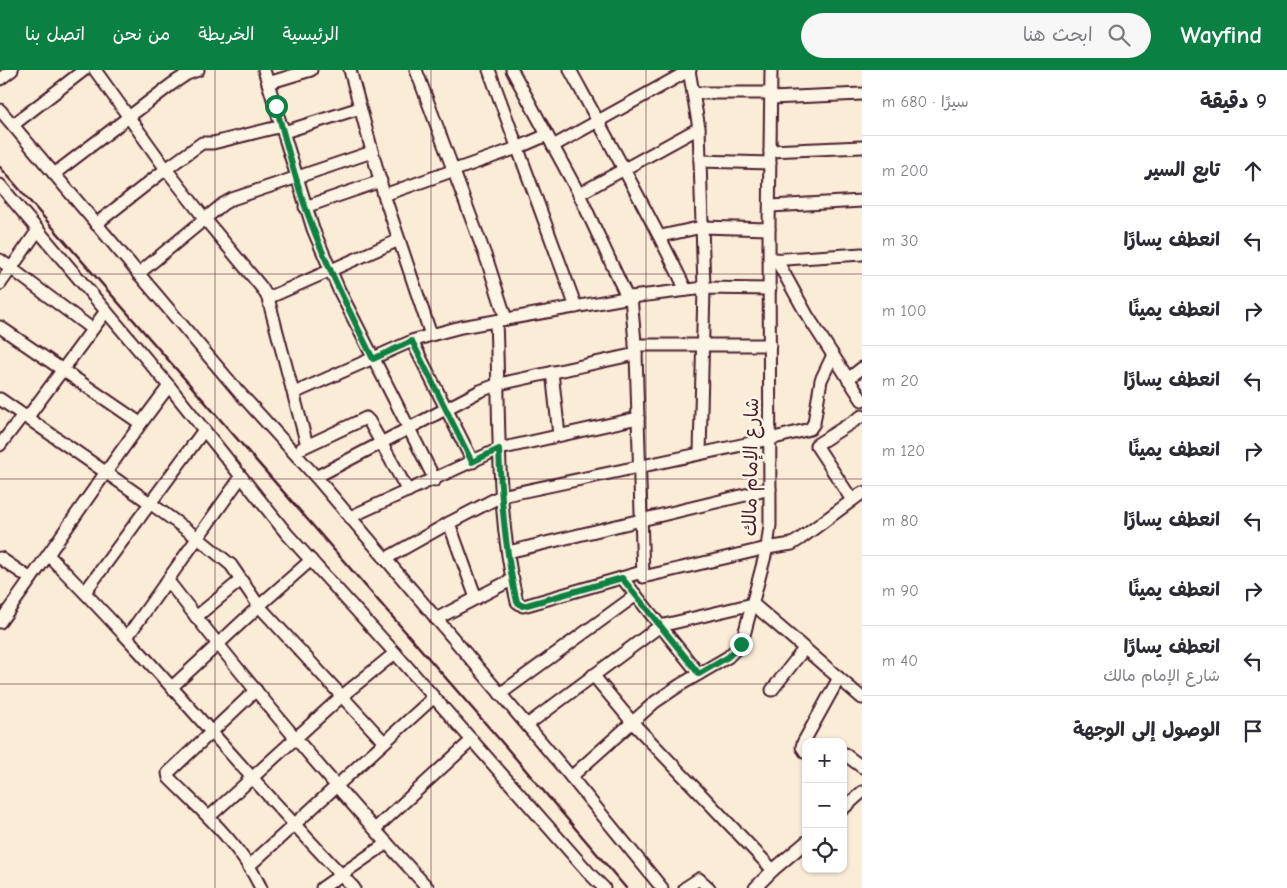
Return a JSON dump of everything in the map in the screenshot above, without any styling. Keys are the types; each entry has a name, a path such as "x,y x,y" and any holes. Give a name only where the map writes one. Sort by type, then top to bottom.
{"street":[{"path":"0,79 12,70"},
{"path":"13,125 84,70"},
{"path":"95,70 166,169 268,298 307,446"},
{"path":"54,174 180,78 198,70"},
{"path":"264,70 305,207 331,270 373,359 435,480"},
{"path":"268,82 311,70"},
{"path":"350,70 384,195 431,335"},
{"path":"416,70 488,263 501,320 499,384 501,496 517,602 522,606 642,572"},
{"path":"489,70 516,148 576,307"},
{"path":"512,70 579,194 629,297 636,349 643,577 796,542 857,497 816,445 862,416"},
{"path":"384,195 516,148 550,140 599,121 689,70 699,128 704,288 700,454"},
{"name":"شارع الإمام مالك","path":"571,777 661,698 728,657 741,644 753,604 767,548 770,525 770,289 773,260 769,228 771,70"},
{"path":"573,71 626,169 686,290"},
{"path":"694,93 771,96 862,94"},
{"path":"96,224 202,142 213,143 283,129 360,108"},
{"path":"0,110 238,391 316,477 571,777 662,888"},
{"path":"579,194 699,128"},
{"path":"700,161 770,157 862,147"},
{"path":"138,274 232,199 372,152"},
{"path":"305,207 381,181"},
{"path":"0,185 169,386 287,534 604,888"},
{"path":"770,206 862,201"},
{"path":"660,236 702,227 769,228"},
{"path":"0,284 38,230"},
{"path":"268,298 399,240"},
{"path":"862,254 773,260 862,400"},
{"path":"0,260 92,329"},
{"path":"294,393 412,341 431,335 501,320 629,297 704,288 770,289"},
{"path":"0,445 63,370 106,311"},
{"path":"0,327 140,423"},
{"path":"412,341 472,462"},
{"path":"316,477 446,407 499,384 636,349 703,344 770,344"},
{"path":"385,559 501,496 770,439 812,427 821,380 833,355"},
{"path":"848,379 862,368"},
{"path":"552,372 559,435"},
{"path":"0,622 48,556 105,471 169,386"},
{"path":"0,399 150,503 231,565 259,606 384,742"},
{"path":"293,452 364,418 368,419 408,492"},
{"path":"350,517 435,480 499,449 638,418"},
{"path":"85,592 204,430"},
{"path":"127,637 241,477"},
{"path":"508,552 770,489"},
{"path":"449,523 476,598"},
{"path":"48,556 127,637 294,825 354,888"},
{"path":"0,558 31,579"},
{"path":"172,688 311,560"},
{"path":"622,578 699,674"},
{"path":"436,619 513,579"},
{"path":"196,617 241,580"},
{"path":"168,581 256,690 387,844 428,888"},
{"path":"500,694 636,596"},
{"path":"527,725 660,626 753,604 862,698"},
{"path":"772,690 804,649"},
{"path":"209,817 342,696 395,653"},
{"path":"593,675 632,722 773,870"},
{"path":"806,738 839,678"},
{"path":"256,690 168,773 171,780 209,817 250,865 262,888"},
{"path":"250,865 434,697"},
{"path":"374,829 472,740"},
{"path":"847,756 862,767"},
{"path":"847,805 862,792"},
{"path":"322,888 387,844"},
{"path":"755,888 802,845"},
{"path":"685,888 699,879 709,888"}],"railway":[{"path":"0,167 506,747 626,888"}],"route":[{"path":"276,106 305,207 313,228 339,290 373,359 412,341 472,462 499,449 501,496 508,552 519,605 527,605 622,578 699,674 728,657 741,644"}]}
